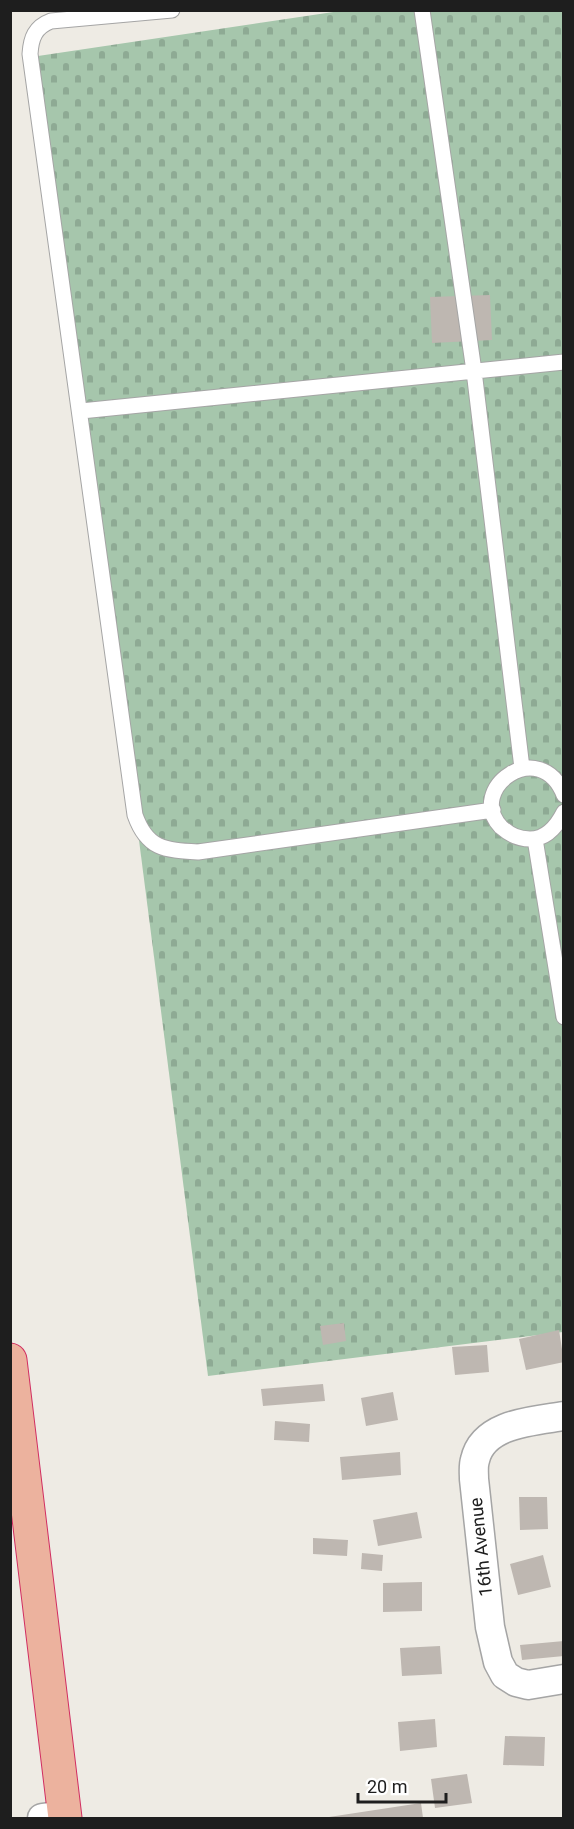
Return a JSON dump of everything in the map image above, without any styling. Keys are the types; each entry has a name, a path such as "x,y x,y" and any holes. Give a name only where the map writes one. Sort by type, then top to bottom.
{"highway":[{"path":"10,1360 57,1817"}],"street":[{"name":"16th Avenue","path":"564,1416 526,1422 495,1433 479,1449 474,1461 490,1627 498,1662 505,1675 516,1682 528,1685 564,1679"}],"lane":[{"path":"172,10 51,21 38,30 31,43 30,54 135,815 140,830 146,838 162,848 198,852 493,810"},
{"path":"422,10 474,371 522,768"},
{"path":"81,411 564,362"},
{"path":"564,795 559,784 549,774 536,769 522,768 509,773 499,783 493,796 493,810 498,823 508,833 521,839 535,839 548,834 558,824 564,812"},
{"path":"535,839 564,1017"}],"green space":[{"path":"340,11 563,11 563,1332 208,1376 38,56"}],"building":[{"path":"490,295 492,340 432,343 430,297"},
{"path":"344,1323 346,1341 323,1345 320,1326"},
{"path":"559,1330 564,1362 526,1370 519,1339"},
{"path":"487,1345 489,1372 455,1375 452,1347"},
{"path":"323,1384 325,1401 263,1406 261,1389"},
{"path":"393,1392 398,1420 366,1426 361,1398"},
{"path":"275,1421 310,1424 309,1442 274,1440"},
{"path":"400,1452 401,1475 342,1480 340,1457"},
{"path":"519,1497 547,1497 548,1529 520,1530"},
{"path":"417,1512 422,1538 378,1546 373,1520"},
{"path":"313,1538 348,1540 347,1556 313,1554"},
{"path":"362,1553 383,1555 382,1571 361,1569"},
{"path":"543,1555 551,1587 518,1595 510,1564"},
{"path":"422,1582 422,1611 383,1612 383,1583"},
{"path":"564,1641 564,1656 522,1660 520,1645"},
{"path":"440,1646 442,1674 402,1676 400,1648"},
{"path":"435,1719 437,1747 400,1751 398,1722"},
{"path":"505,1736 545,1737 544,1766 503,1765"},
{"path":"467,1774 472,1803 435,1808 431,1779"},
{"path":"421,1803 423,1818 329,1818 329,1817"}]}
